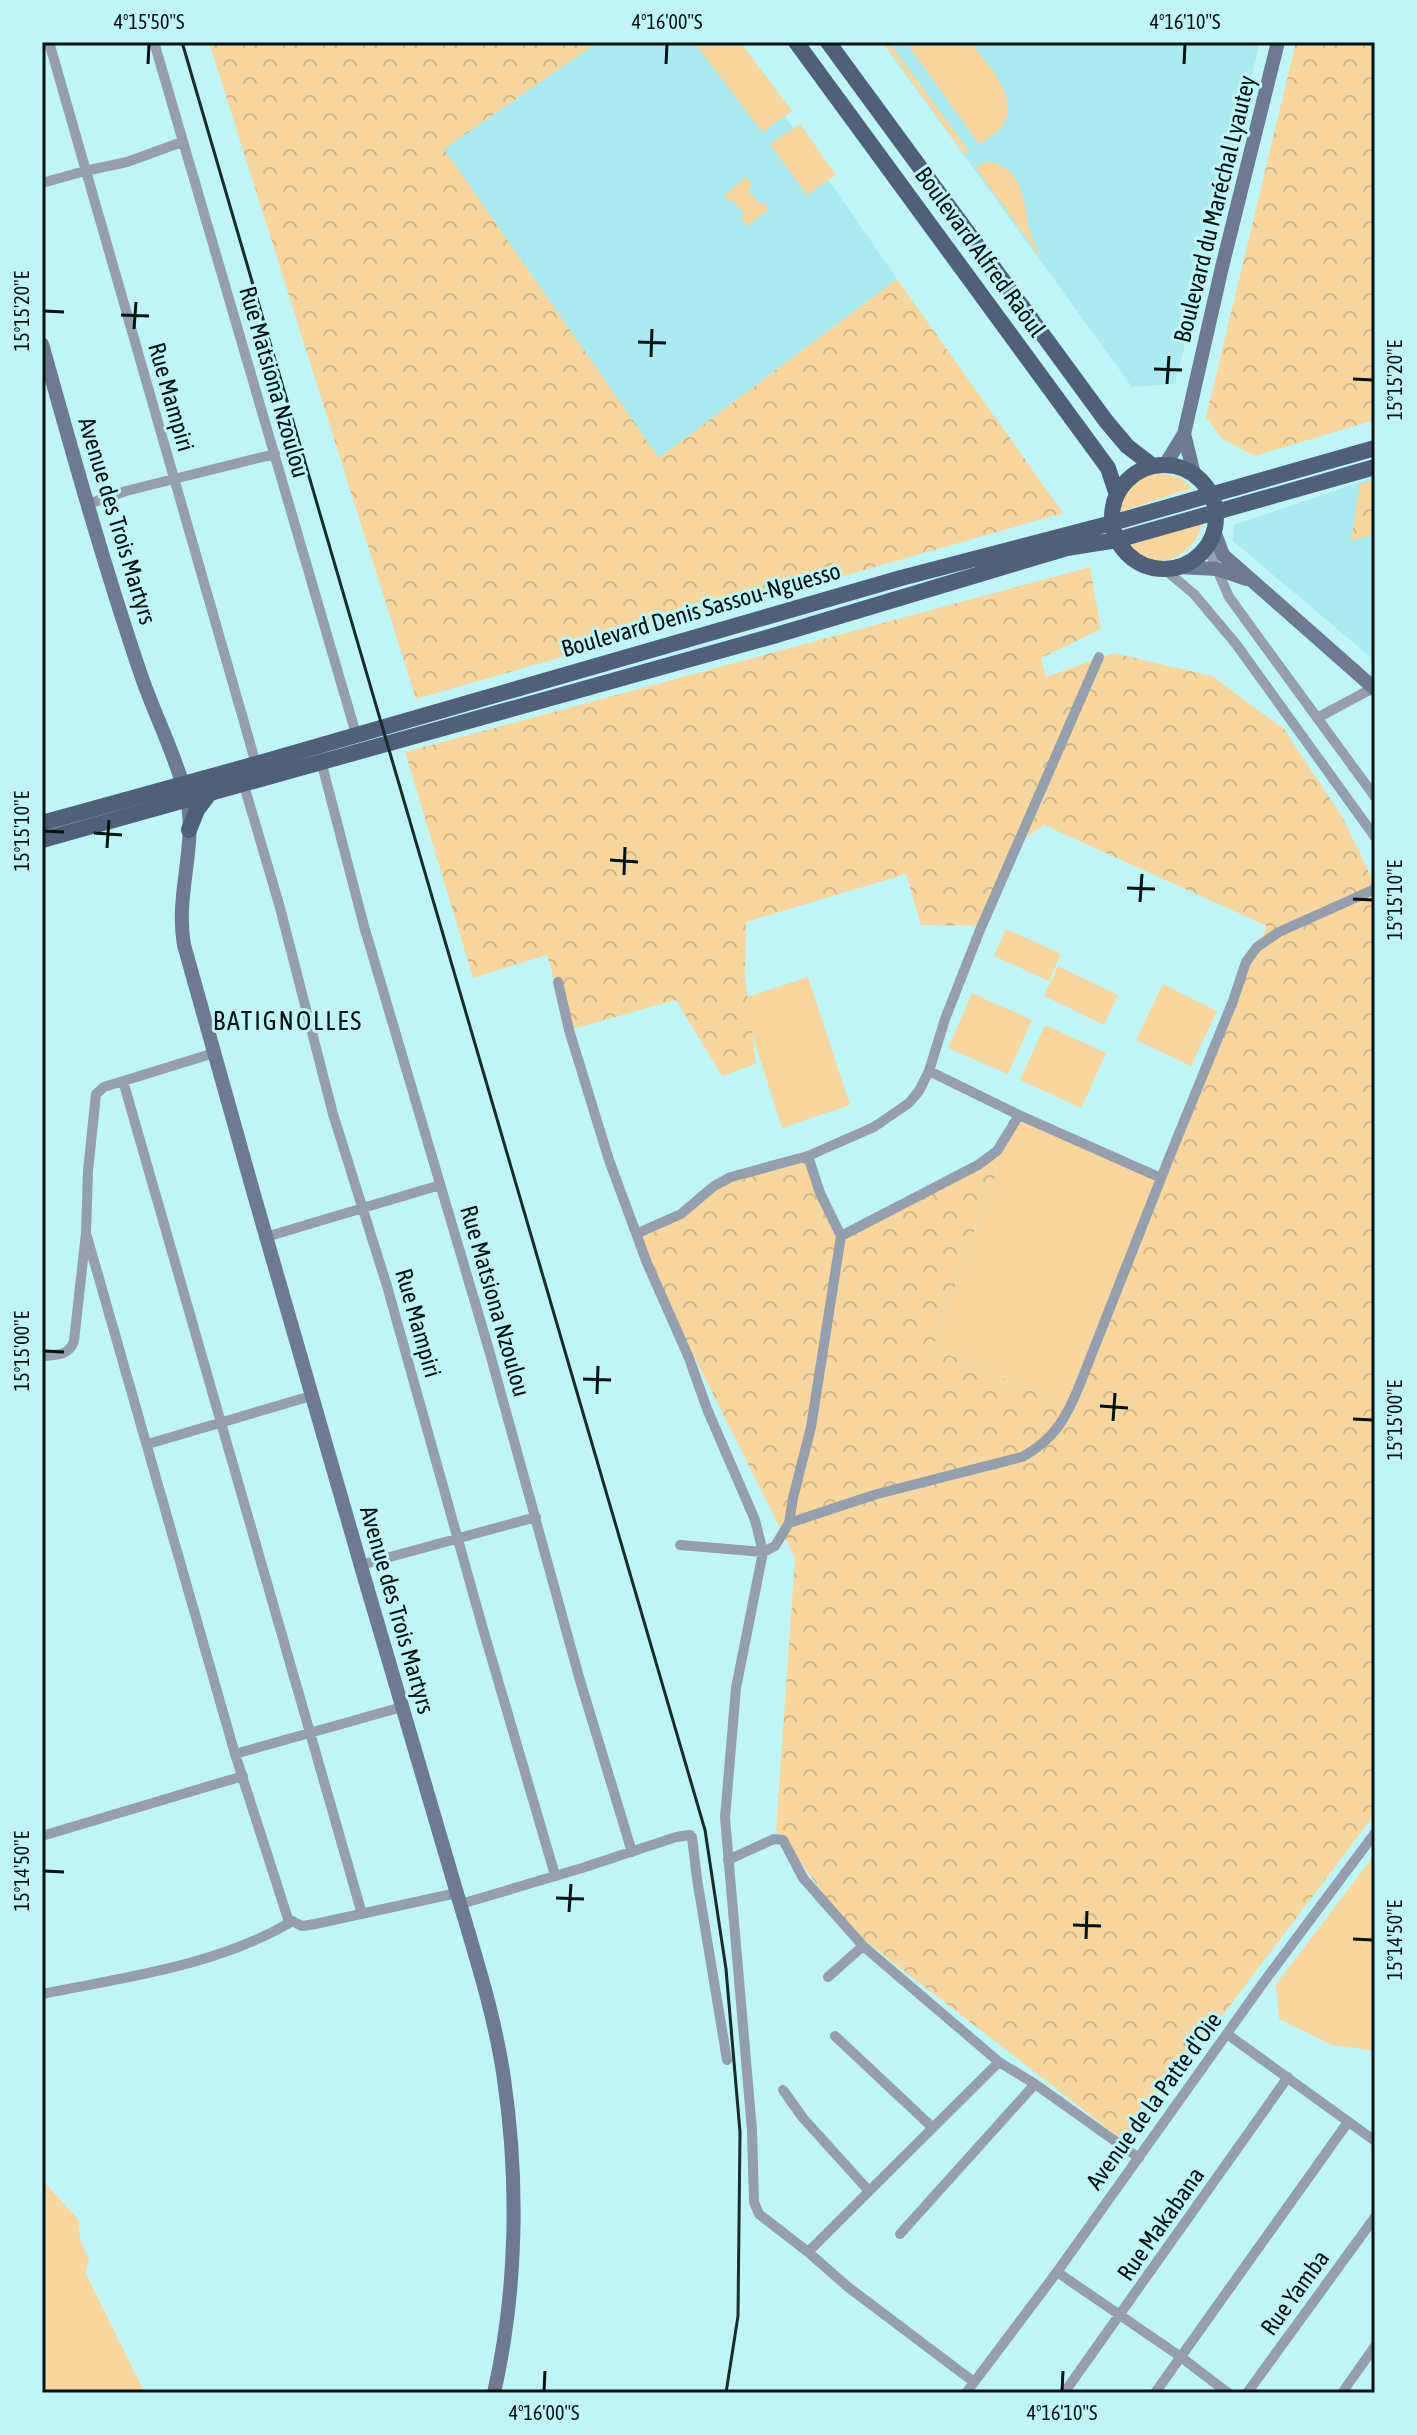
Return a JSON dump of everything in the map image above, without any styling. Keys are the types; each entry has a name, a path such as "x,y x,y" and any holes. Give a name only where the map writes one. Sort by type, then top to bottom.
{"main road":[{"name":"Boulevard Alfred Raôul","path":"796,42 1108,468 1117,495"},
{"name":"Boulevard Alfred Raôul","path":"828,42 1106,421 1127,446 1159,466"},
{"name":"Boulevard du Maréchal Lyautey","path":"1159,466 1184,434 1278,42"},
{"name":"Avenue des Trois Martyrs","path":"42,344 88,504 180,793 188,838 181,929 214,1053 459,1898 496,2039 504,2078 514,2209 503,2343 494,2393"},
{"name":"Boulevard du Maréchal Lyautey","path":"1184,434 1194,474"},
{"name":"Boulevard Denis Sassou-Nguesso","path":"42,823 180,793 210,792 773,636 1067,548 1211,495 1375,448"},
{"path":"1171,568 1189,563 1211,538 1215,512 1211,495 1194,474 1180,468 1159,466 1138,472 1117,495 1113,509 1115,532 1125,552 1150,567 1171,568 1217,569 1250,580"},
{"name":"Boulevard Denis Sassou-Nguesso","path":"42,840 256,764 901,578 1215,512 1375,467"},
{"path":"1211,538 1223,555 1374,689"},
{"path":"188,838 197,810 210,792"}],"street":[{"name":"Rue Mampiri","path":"49,42 256,764"},
{"name":"Rue Matsiona Nzoulou","path":"154,42 356,734"},
{"path":"42,183 127,162 182,142"},
{"path":"88,504 126,491 275,454"},
{"path":"1211,538 1217,569 1229,597 1375,797"},
{"path":"1171,568 1236,644 1375,837"},
{"path":"638,1233 681,1214 714,1186 731,1177 808,1156 874,1127 909,1103 919,1091 974,944 1099,657"},
{"path":"1317,718 1374,689"},
{"name":"Rue Matsiona Nzoulou","path":"321,761 368,941 632,1852"},
{"name":"Rue Mampiri","path":"243,782 279,904 333,1114 364,1209 555,1875"},
{"path":"789,1523 877,1494 1022,1457 1052,1435 1070,1410 1250,955 1263,942 1288,928 1375,889"},
{"path":"558,982 569,1030 647,1263 755,1520 763,1552 736,1688 725,1818 752,2130 754,2202 759,2214 898,2327 974,2382"},
{"path":"42,1356 66,1353 72,1348 76,1330 96,1094 104,1087 214,1053"},
{"path":"929,1071 1161,1178"},
{"path":"123,1081 362,1914"},
{"path":"841,1236 978,1165 997,1151 1019,1115"},
{"path":"680,1545 763,1552 775,1546 789,1523 811,1427 841,1236 820,1193 808,1156"},
{"path":"266,1237 440,1185"},
{"path":"86,1233 235,1754 291,1922 302,1926 459,1898 555,1875 687,1834 692,1837 727,2060"},
{"path":"148,1444 311,1396"},
{"path":"361,1565 536,1517"},
{"path":"235,1754 402,1707"},
{"path":"42,1836 243,1776"},
{"name":"Avenue de la Patte d'Oie","path":"966,2393 1375,1833"},
{"path":"728,1860 774,1839 783,1840 803,1878 863,1946 999,2062 1139,2158"},
{"path":"42,1994 156,1971 222,1953 267,1936 291,1922"},
{"path":"828,1977 863,1946"},
{"path":"1227,2034 1375,2141"},
{"path":"835,2036 932,2127"},
{"path":"808,2252 999,2062"},
{"name":"Rue Makabana","path":"1064,2393 1288,2077"},
{"path":"900,2234 1035,2084"},
{"path":"783,2090 803,2118 869,2191"},
{"path":"1155,2393 1348,2122"},
{"name":"Rue Yamba","path":"1247,2393 1375,2217"},
{"path":"1057,2272 1228,2393"},
{"path":"1342,2393 1375,2346"}],"shaded area":[{"path":"598,42 734,42 897,279 659,458 443,149"},
{"path":"882,42 1260,42 1175,384 1132,387"},
{"path":"1375,477 1375,661 1233,541 1234,525"}],"green space":[{"path":"209,42 598,42 444,149 659,458 897,279 1063,513 416,699"},
{"path":"699,42 740,42 792,111 762,132 698,47"},
{"path":"883,42 889,42 969,151 964,154"},
{"path":"906,42 970,42 995,74 1007,98 1005,122 996,133 979,144"},
{"path":"1296,42 1375,42 1375,420 1254,456 1221,438 1206,417"},
{"path":"800,124 836,175 807,195 770,144"},
{"path":"983,162 996,164 1013,175 1022,194 1029,228 1041,258 976,168"},
{"path":"746,177 752,185 748,190 769,209 747,226 741,218 745,215 733,200 729,202 724,196"},
{"path":"1157,473 1180,477 1192,488 1120,512 1126,491 1143,478"},
{"path":"1375,480 1375,534 1351,541 1360,484"},
{"path":"1202,523 1191,546 1172,559 1150,560 1129,545"},
{"path":"1090,567 1101,629 1041,658 1046,677 1113,653 1212,676 1284,729 1343,818 1375,885 1375,1814 1126,2143 850,1929 776,1830 795,1558 646,1260 638,1233 666,1220 713,1187 808,1156 840,1236 997,1151 994,1186 933,1348 1067,1406 1267,926 1044,825 1021,841 985,926 921,925 906,874 746,922 745,976 756,1064 722,1076 676,1000 569,1030 547,955 473,978 405,752"},
{"path":"1006,929 1061,954 1049,981 994,956"},
{"path":"1058,966 1118,995 1104,1025 1044,996"},
{"path":"808,977 850,1105 782,1128 741,999"},
{"path":"1163,984 1217,1011 1191,1066 1136,1040"},
{"path":"972,993 1032,1020 1008,1074 948,1048"},
{"path":"1045,1025 1106,1053 1081,1108 1020,1080"},
{"path":"1019,1115 1161,1178 1067,1406 933,1348 994,1186 997,1151"},
{"path":"1375,1854 1375,2051 1332,2045 1279,2019 1276,1984"},
{"path":"42,2180 78,2219 81,2242 89,2259 86,2274 145,2393 42,2393"}],"railway":[{"path":"182,42 705,1830 726,1969 740,2132 738,2316 726,2393"}],"district":[{"name":"BATIGNOLLES","path":"288,1021"}]}
